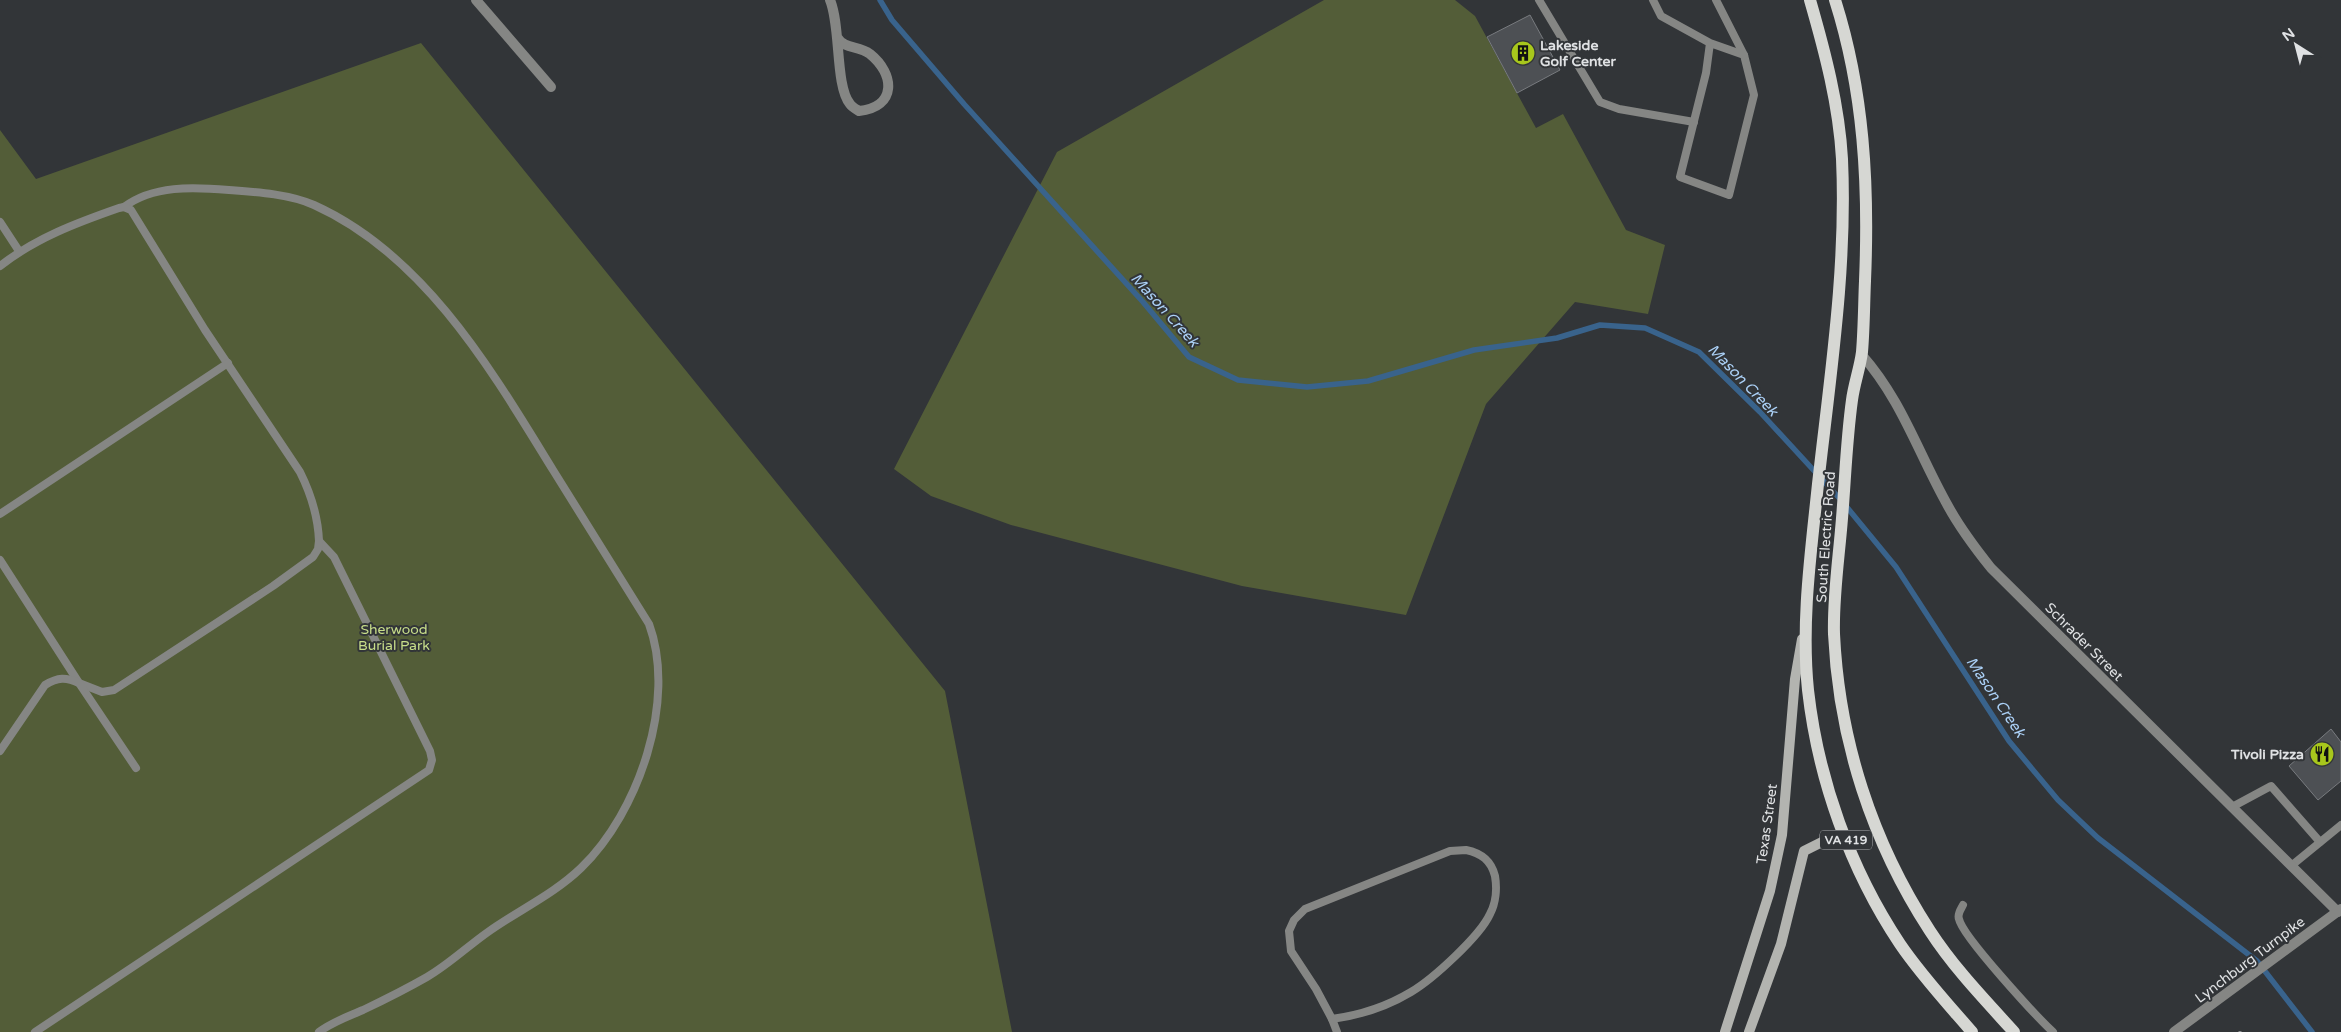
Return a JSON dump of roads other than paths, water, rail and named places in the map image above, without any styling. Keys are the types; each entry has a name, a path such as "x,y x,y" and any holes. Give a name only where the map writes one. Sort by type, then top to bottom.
{"main road":[{"name":"South Electric Road","path":"1810,0 1823,45 1836,106 1842,158 1843,212 1841,276 1806,614 1808,691 1816,741 1828,790 1846,840 1879,909 1900,944 1932,987 1972,1032"},
{"name":"South Electric Road","path":"1835,0 1855,80 1864,144 1867,202 1861,354 1852,399 1834,632 1840,698 1850,751 1862,792 1881,841 1904,888 1932,934 1964,976 2014,1032"},
{"name":"Texas Street","path":"1725,1032 1770,891 1782,835 1795,679 1806,614"},
{"path":"1749,1032 1781,944 1804,851 1822,842 1846,840"}],"street":[{"path":"476,0 551,87"},
{"path":"830,0 835,17 837,37 843,91 850,105 859,111 870,110 880,105 886,98 888,91 886,76 870,54 841,44 837,37"},
{"name":"Schrader Street","path":"1861,354 1889,388 1947,505 1967,538 1992,568 2291,866 2339,910"},
{"name":"Lynchburg Turnpike","path":"2174,1032 2339,910"}],"lane":[{"path":"1539,0 1600,102 1619,110 1694,122"},
{"path":"1653,0 1661,16 1710,43 1744,55"},
{"path":"1710,43 1706,73 1680,177 1729,195 1754,96 1744,55 1716,0"},
{"path":"0,266 19,251 68,226 124,207 136,198 154,191 212,189 254,192 312,204 344,220 373,240 400,263 444,310 476,352 532,436 644,616 656,643 658,663 657,706 651,740 640,774 626,806 602,844 582,867 559,887 489,931 429,976 388,998 331,1023 319,1032"},
{"path":"0,751 45,685 57,678 68,678 102,692 114,690 297,569 313,557 318,549 319,526 311,495 300,472 131,210 124,207"},
{"path":"0,222 19,251"},
{"path":"0,514 228,363"},
{"path":"35,1032 429,770 432,760 430,751 334,557 319,541"},
{"path":"0,560 136,768"},
{"path":"2232,807 2271,786 2320,842"},
{"path":"2291,866 2341,825"},
{"path":"1332,1019 1384,1008 1413,991 1434,974 1478,932 1490,914 1495,898 1493,870 1487,859 1479,853 1466,850 1450,851 1306,909 1294,920 1289,931 1291,952 1316,989 1337,1032"},
{"path":"1963,905 1960,910 1959,919 1975,945 2053,1032"}],"waterway":[{"name":"Mason Creek","path":"880,0 892,20 964,104 1143,302 1189,357 1238,380 1307,387 1368,381 1474,350 1557,338 1600,325 1645,328 1699,352 1760,412 1841,500 1896,567 2009,741 2058,800 2098,838 2257,961 2312,1032"}],"place":[{"name":"Lakeside Golf Center","path":"1523,53"},
{"name":"Tivoli Pizza","path":"2322,754"}],"park label":[{"name":"Sherwood Burial Park","path":"394,638"}]}
